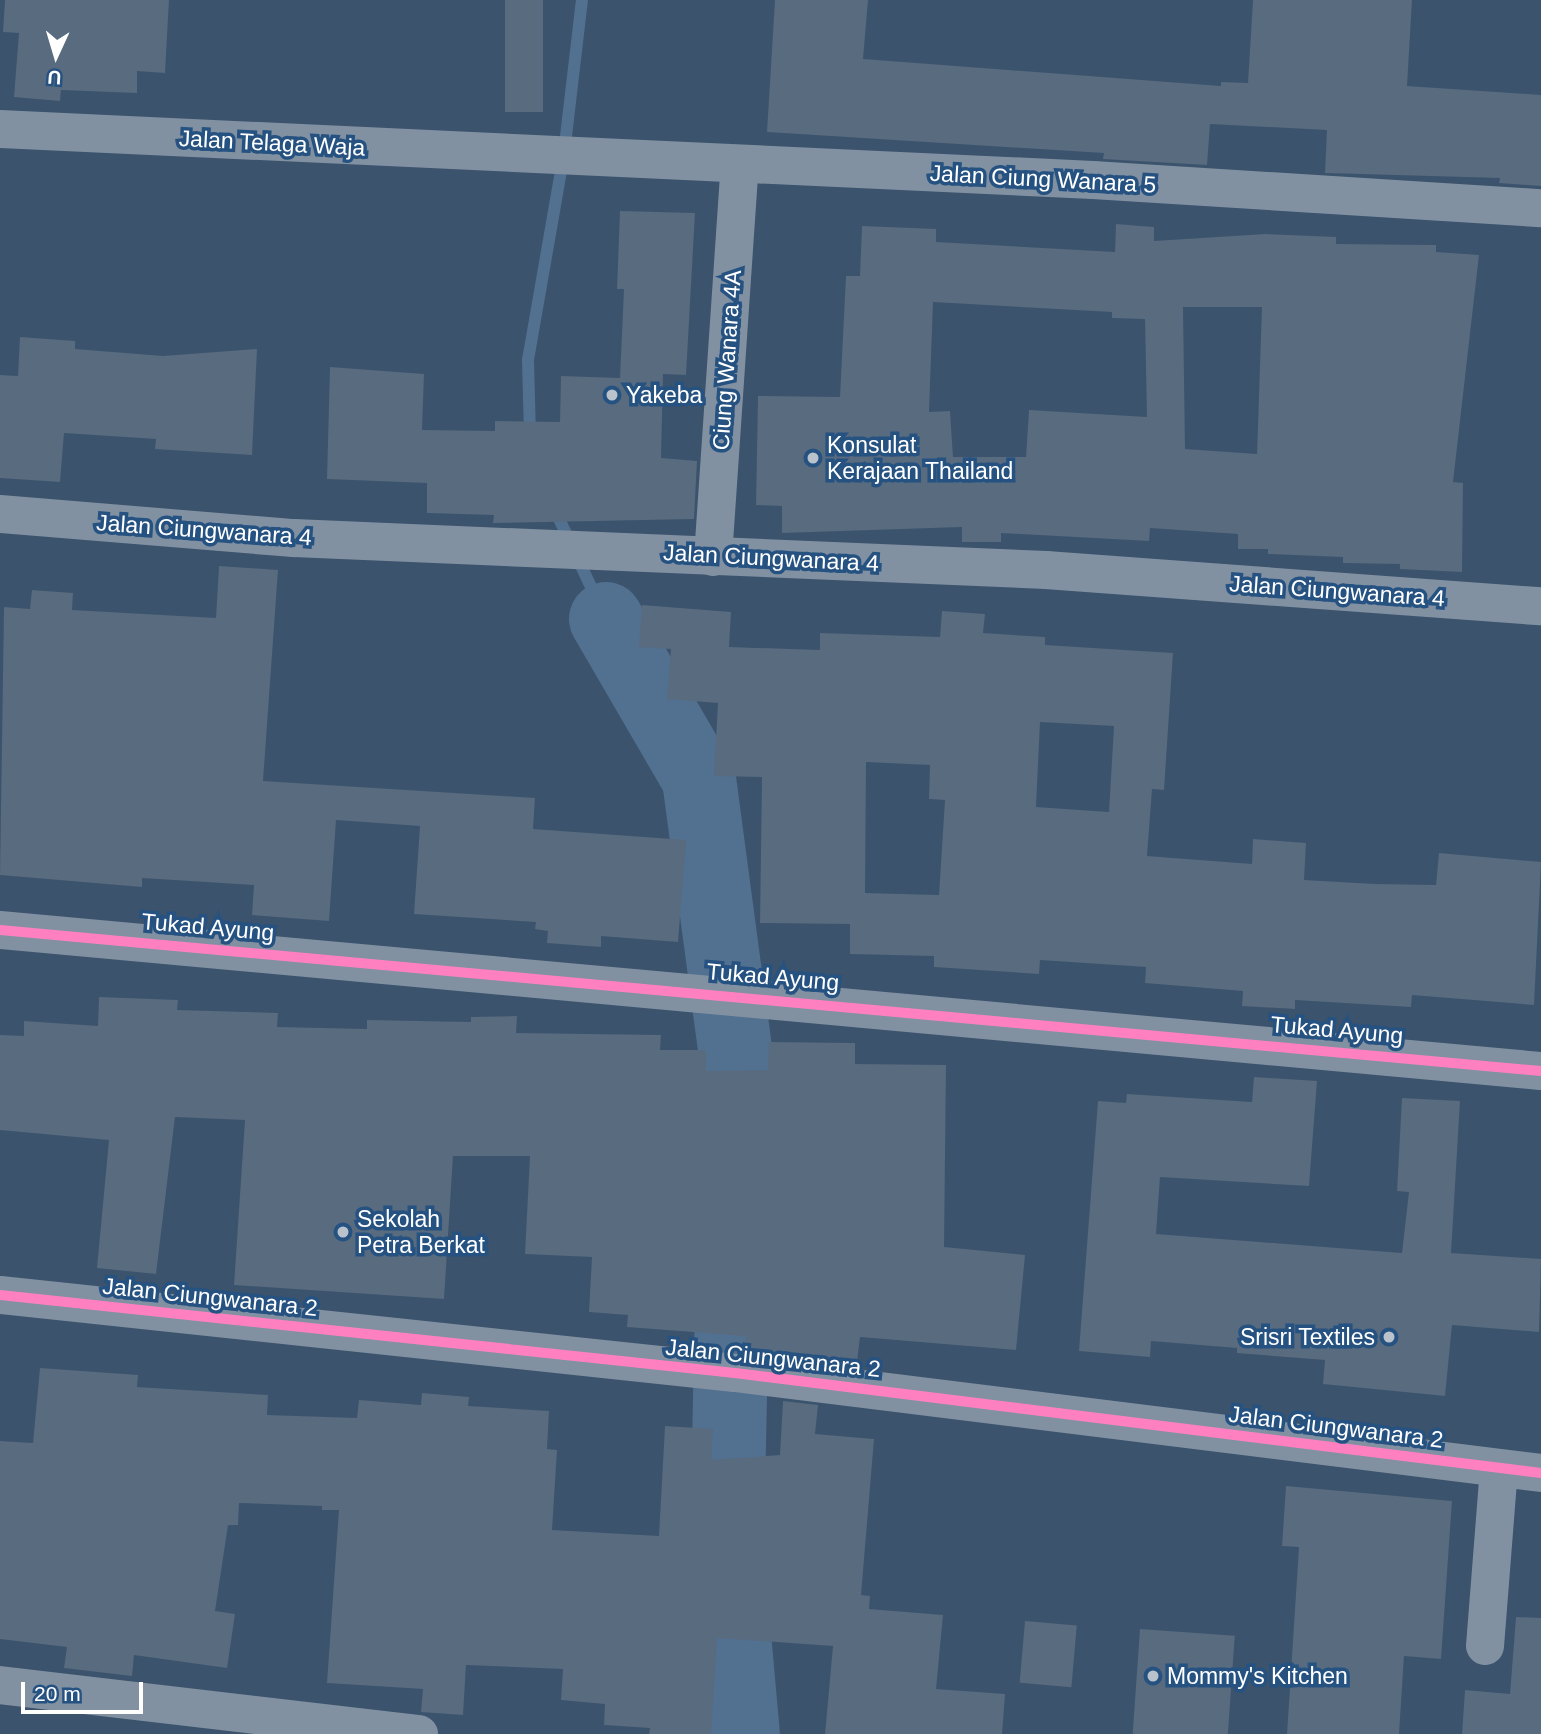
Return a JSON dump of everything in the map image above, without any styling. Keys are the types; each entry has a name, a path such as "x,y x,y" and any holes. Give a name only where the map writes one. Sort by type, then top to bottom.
{"street":[{"name":"Jalan Telaga Waja","path":"0,129 544,156"},
{"name":"Jalan Ciung Wanara 5","path":"544,156 1093,180 1541,208"},
{"name":"Ciung Wanara 4A","path":"713,557 740,164"},
{"name":"Jalan Ciungwanara 4","path":"0,514 294,538 1046,570 1541,606"},
{"name":"Tukad Ayung","path":"0,930 699,990 1541,1071"},
{"name":"Jalan Ciungwanara 2","path":"0,1296 689,1371 735,1373 1541,1474"},
{"path":"1485,1646 1499,1469"},
{"path":"0,1685 419,1734"}],"building":[{"path":"5,0 169,0 165,73 137,71 137,93 61,90 60,101 14,97 19,33 3,32"},
{"path":"505,0 543,0 543,112 505,112"},
{"path":"775,0 868,0 863,59 1221,86 1221,82 1248,83 1253,0 1412,0 1407,86 1541,95 1541,186 1499,183 1500,178 1325,173 1327,130 1210,124 1207,165 1103,159 1104,153 767,132"},
{"path":"620,211 695,213 686,375 663,374 661,458 697,461 694,519 493,523 494,515 427,513 427,483 327,479 330,367 424,374 422,430 495,431 495,421 560,422 561,376 620,378 624,289 617,289"},
{"path":"1116,224 1154,227 1154,241 1265,234 1336,237 1336,244 1436,245 1436,252 1479,255 1453,482 1463,483 1462,572 1400,569 1400,564 1343,563 1343,557 1268,554 1268,549 1238,549 1238,534 1150,528 1149,541 1001,533 1001,542 962,542 962,527 782,533 782,506 756,505 758,396 840,397 846,276 860,276 862,226 936,229 936,242 1115,252","holes":["933,302 1112,312 1112,318 1145,319 1147,417 1029,410 1026,457 953,457 950,411 929,412","1183,307 1262,307 1257,454 1185,449"]},
{"path":"20,337 75,341 75,349 163,356 257,349 252,455 155,449 156,439 64,433 60,482 0,478 0,375 18,376"},
{"path":"219,566 278,570 263,781 535,798 533,829 686,840 678,942 601,936 601,947 547,943 548,931 535,929 536,922 414,914 420,826 336,820 329,921 252,915 254,885 142,878 142,887 0,875 4,607 30,609 32,590 73,593 72,610 216,618"},
{"path":"642,605 731,612 729,647 820,650 820,633 940,637 942,611 985,614 983,633 1045,637 1045,645 1173,653 1164,790 1152,789 1147,856 1252,864 1253,839 1306,843 1304,880 1436,885 1439,853 1541,862 1534,1005 1412,995 1411,1007 1295,1000 1295,1009 1242,1006 1243,991 1145,983 1146,967 1040,960 1039,974 934,967 934,956 850,954 850,924 760,923 762,777 714,776 718,703 667,699 671,649 639,647","holes":["1040,722 1114,726 1109,812 1036,807","866,762 930,765 929,799 945,800 939,895 865,893"]},
{"path":"99,997 178,1000 177,1010 278,1013 277,1027 367,1029 367,1020 471,1022 471,1017 517,1016 516,1033 661,1035 660,1050 706,1050 706,1071 768,1070 769,1042 855,1043 855,1064 946,1065 944,1247 1025,1255 1016,1350 860,1337 857,1362 823,1362 745,1352 746,1336 627,1327 628,1315 589,1312 592,1257 525,1254 530,1156 453,1156 444,1299 234,1285 245,1120 175,1117 156,1274 97,1268 109,1140 0,1130 0,1035 24,1036 24,1021 98,1026"},
{"path":"1254,1077 1317,1081 1309,1186 1160,1177 1156,1234 1402,1253 1409,1192 1397,1191 1402,1098 1460,1101 1451,1253 1541,1259 1539,1332 1452,1325 1445,1396 1323,1384 1325,1360 1237,1353 1237,1348 1151,1341 1150,1357 1079,1351 1098,1101 1126,1103 1127,1094 1252,1102"},
{"path":"40,1368 138,1375 137,1387 268,1395 267,1415 357,1418 359,1400 421,1405 422,1393 469,1397 468,1406 549,1411 547,1449 557,1450 552,1530 659,1536 665,1426 713,1429 711,1460 780,1455 783,1401 818,1405 815,1434 874,1439 861,1595 870,1596 869,1609 943,1615 936,1689 1005,1694 1002,1734 825,1734 833,1646 717,1638 711,1734 649,1734 650,1728 604,1725 605,1704 561,1700 563,1669 466,1665 463,1715 421,1712 423,1689 327,1683 339,1510 322,1510 322,1506 239,1503 238,1525 228,1525 215,1611 235,1614 227,1668 134,1655 132,1676 64,1668 67,1647 0,1639 0,1441 33,1443"},
{"path":"1286,1486 1452,1501 1441,1659 1404,1656 1399,1734 1287,1734 1299,1547 1282,1546"},
{"path":"1516,1617 1541,1618 1541,1734 1462,1734 1465,1690 1510,1694"},
{"path":"1025,1621 1077,1626 1071,1687 1020,1683"},
{"path":"1140,1629 1235,1636 1228,1734 1133,1734"}],"waterway":[{"path":"530,436 528,360 564,153 582,0"},
{"path":"554,508 606,619"},
{"path":"606,619 699,779 737,1063 727,1556 743,1734"}],"cycle path":[{"path":"0,930 1541,1071"},
{"path":"0,1295 735,1373 1541,1473"}],"place":[{"name":"Yakeba","path":"612,395"},
{"name":"Konsulat Kerajaan Thailand","path":"813,458"},
{"name":"Sekolah Petra Berkat","path":"343,1232"},
{"name":"Srisri Textiles","path":"1389,1337"},
{"name":"Mommy's Kitchen","path":"1153,1676"}]}
